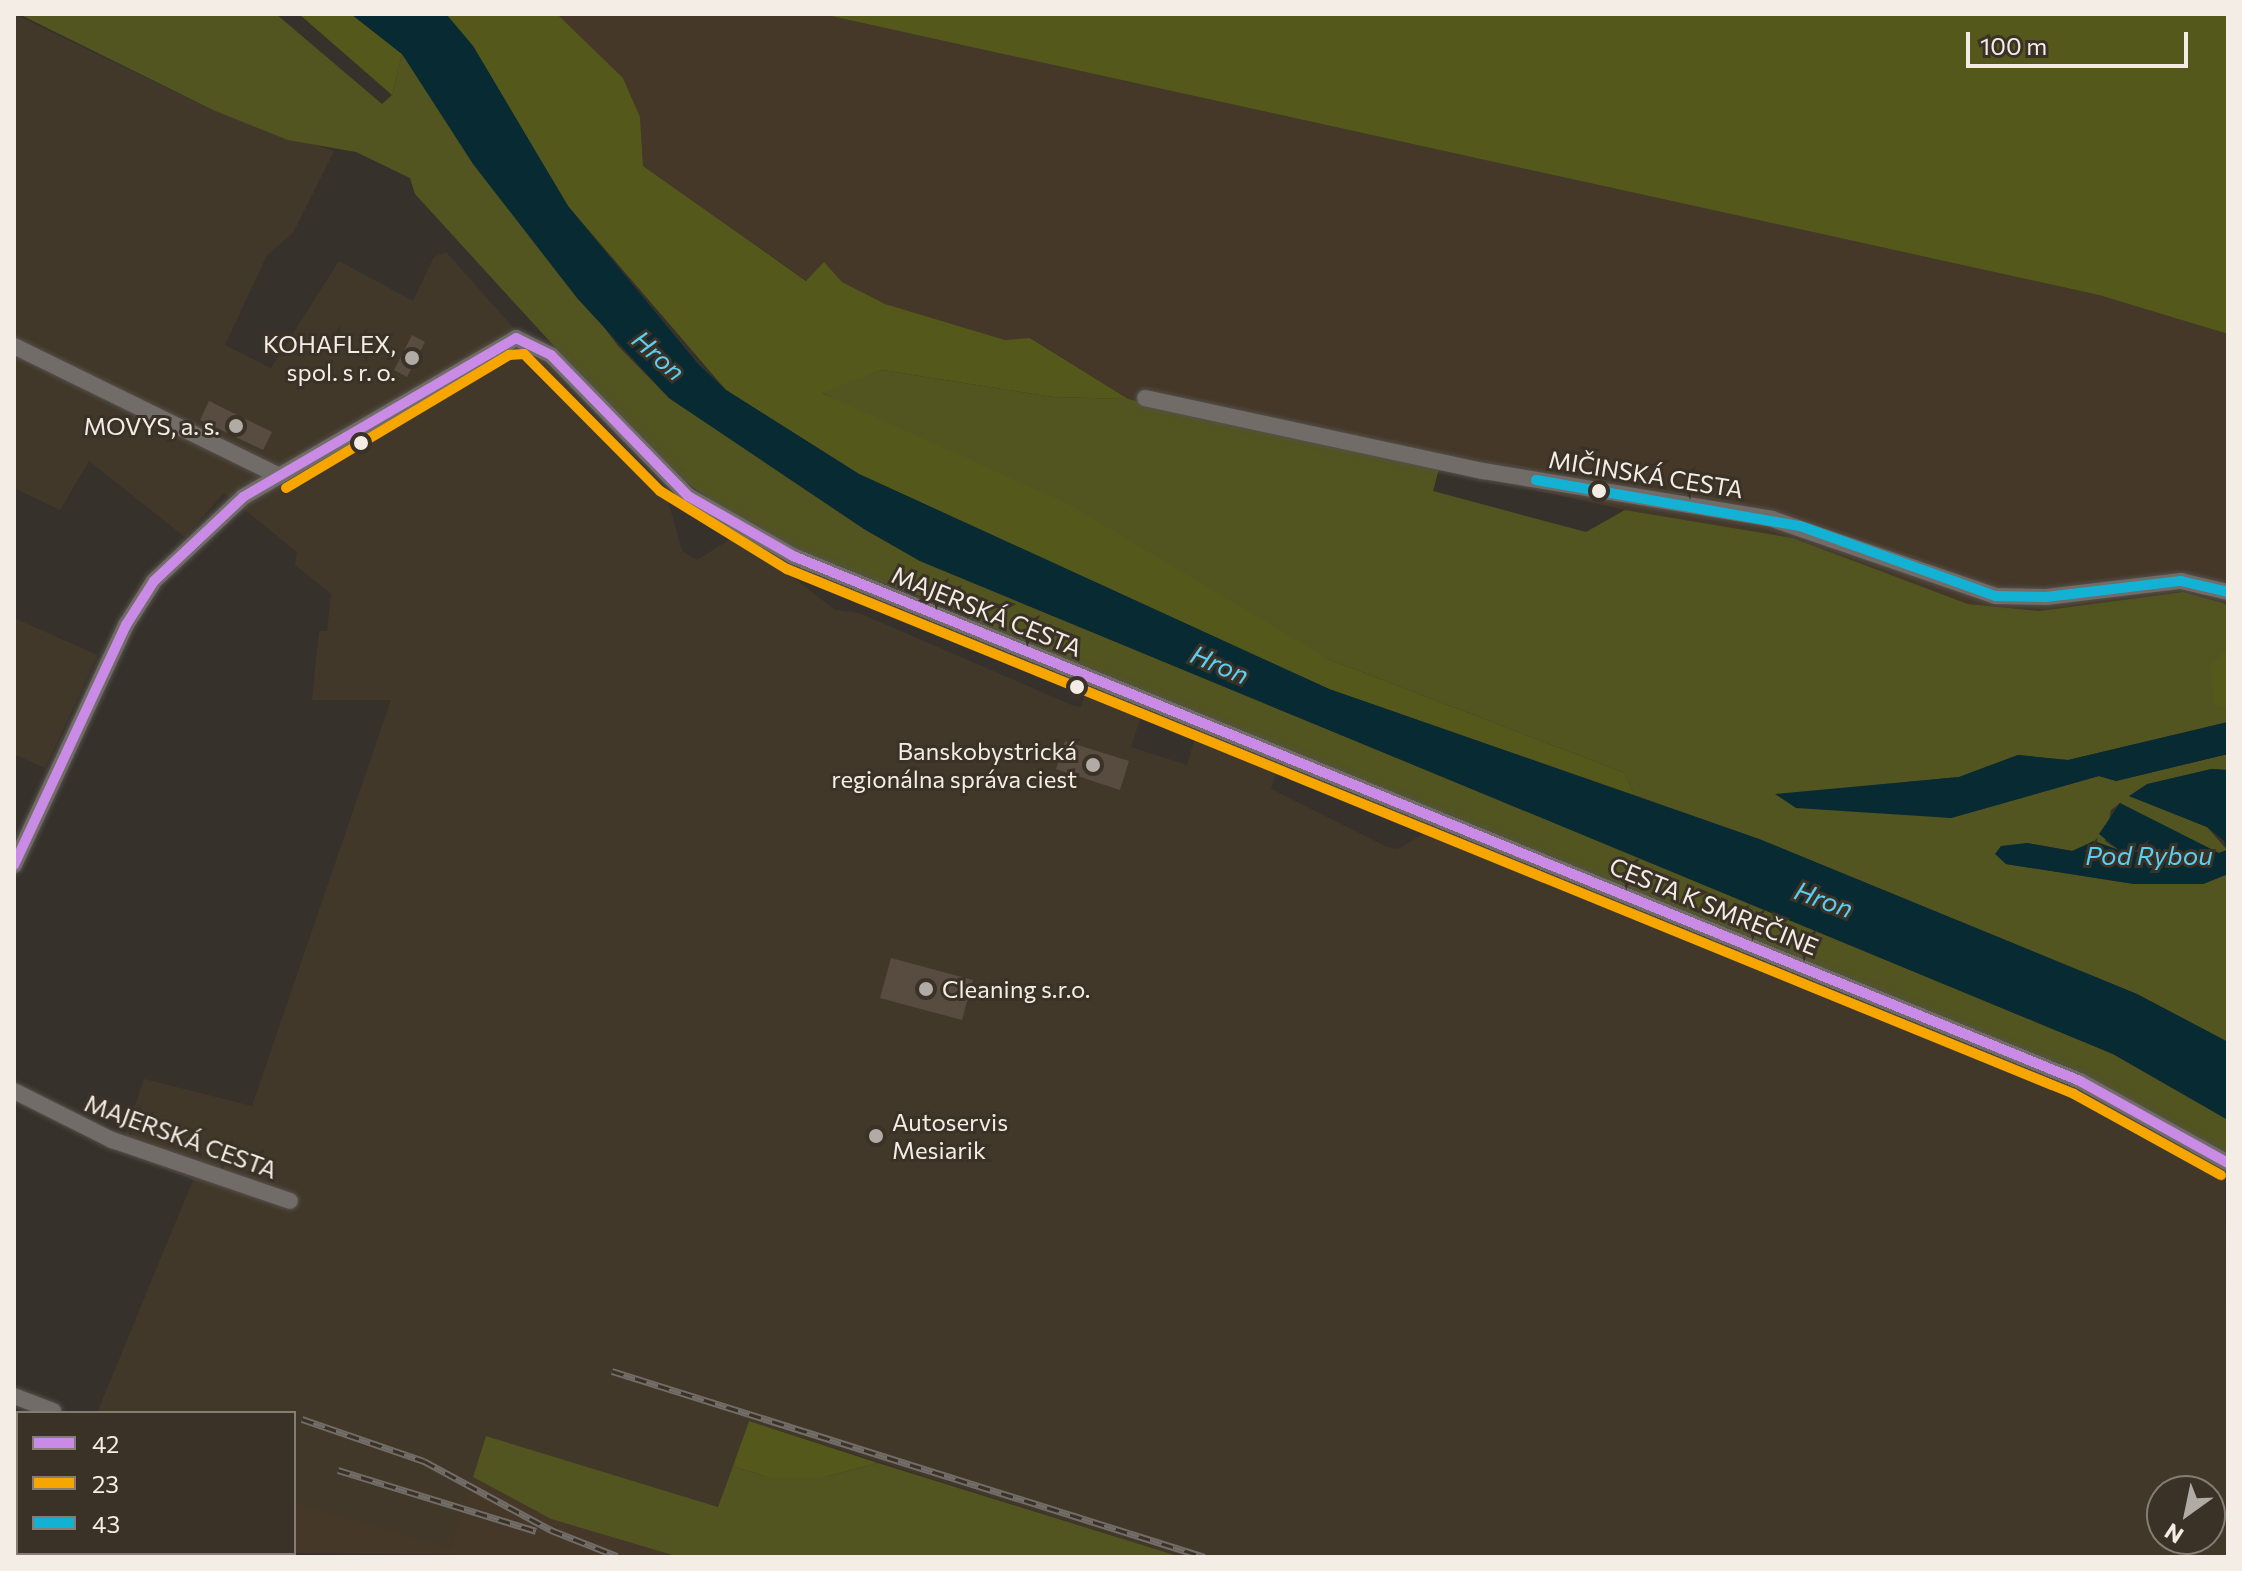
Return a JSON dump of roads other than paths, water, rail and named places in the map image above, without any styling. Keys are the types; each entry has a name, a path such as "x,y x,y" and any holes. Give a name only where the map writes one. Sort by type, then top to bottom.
{"street":[{"name":"MAJERSKÁ CESTA","path":"14,865 144,593 232,505 505,341 528,340 551,355 669,481 727,521 862,587 1172,712"},
{"path":"14,346 279,476"},
{"name":"MIČINSKÁ CESTA","path":"1145,398 1468,468 1772,519 1996,596 2046,597 2181,581 2228,592"},
{"name":"CESTA K SMREČINE","path":"1172,712 2080,1081 2228,1163"},
{"name":"MAJERSKÁ CESTA","path":"14,1091 112,1140 290,1201"},
{"path":"14,1396 53,1411"}],"water":[{"name":"Hron","path":"351,14 446,14 473,46 568,206 698,364 726,390 859,474 1329,689 1759,839 2137,994 2228,1042 2228,1120 2113,1054 920,561 864,529 669,398 577,298 473,164 402,54"},
{"name":"Pod Rybou","path":"2228,722 2228,754 2116,781 2099,776 1951,818 1796,808 1775,794 1959,777 2018,755 2068,760"},
{"name":"Pod Rybou","path":"2211,769 2228,770 2228,874 2203,884 2134,884 2006,864 1995,854 2001,846 2027,843 2072,851 2094,841 2119,850 2099,834 2120,803 2219,853 2227,850 2224,841 2207,827 2129,796 2147,784"}],"railway":[{"path":"612,1371 1205,1557"},
{"path":"302,1419 424,1461 551,1530 617,1556"},
{"path":"338,1470 536,1531"}],"place":[{"name":"KOHAFLEX, spol. s r. o.","path":"412,358"},
{"name":"MOVYS, a. s.","path":"236,426"},
{"name":"Banskobystrická regionálna správa ciest","path":"1093,765"},
{"name":"Cleaning s.r.o.","path":"926,989"},
{"name":"Autoservis Mesiarik","path":"876,1136"}]}
